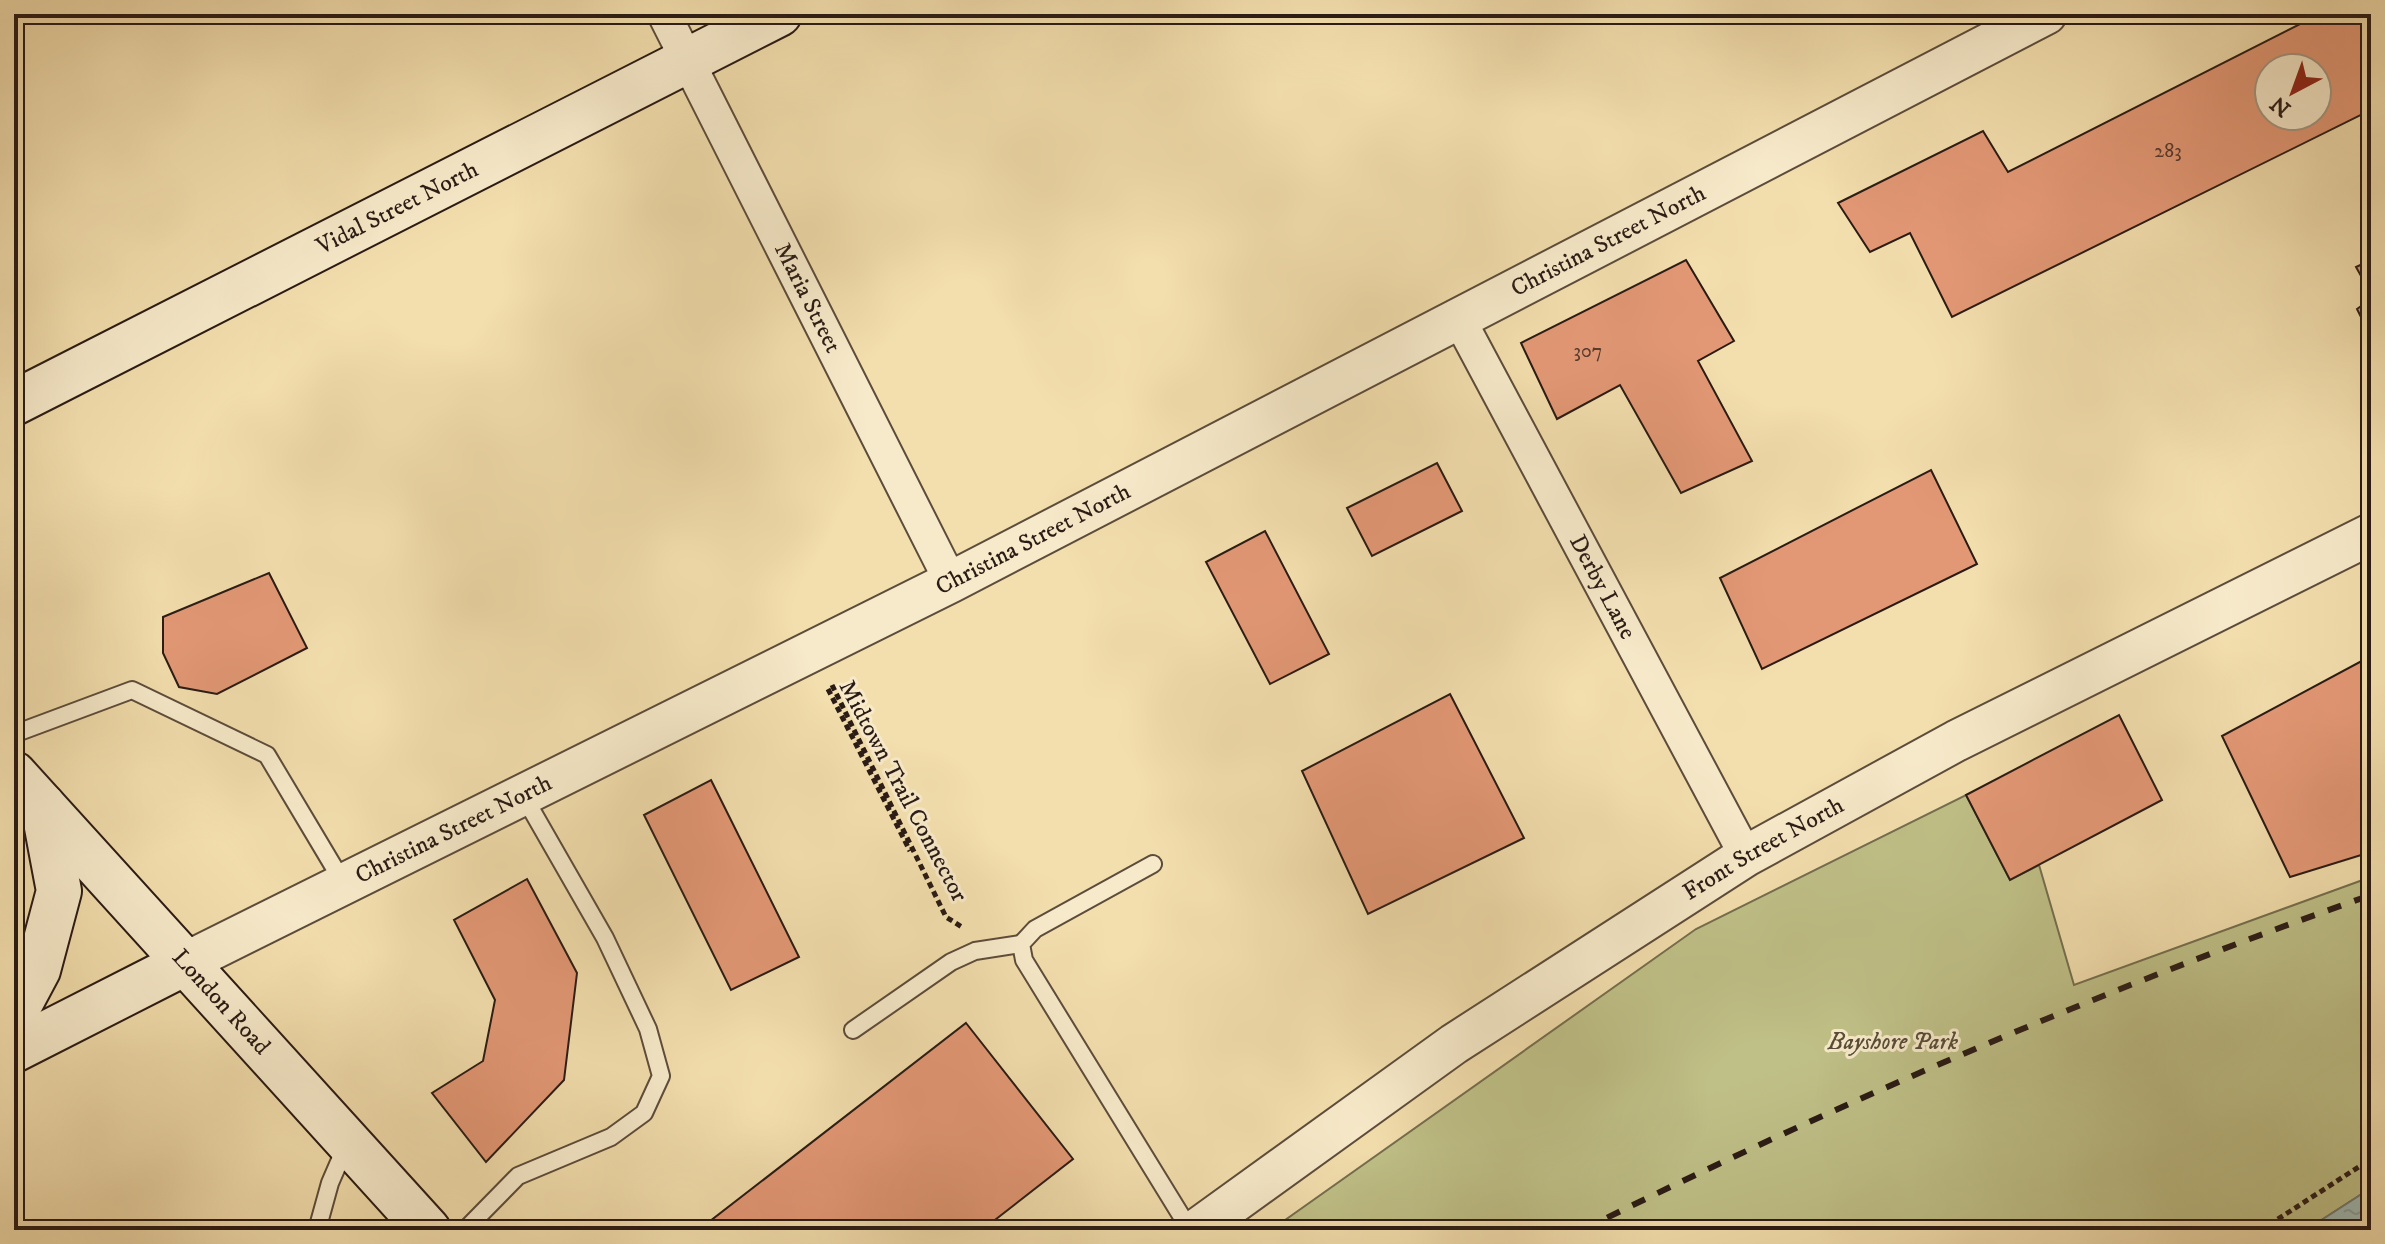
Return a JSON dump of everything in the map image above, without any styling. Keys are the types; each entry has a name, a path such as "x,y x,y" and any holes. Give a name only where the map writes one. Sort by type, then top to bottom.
{"main road":[{"name":"Vidal Street North","path":"14,403 779,14"},
{"name":"London Road","path":"14,774 428,1230"},
{"path":"14,1015 38,970 59,891 43,806"},
{"name":"Christina Street North","path":"14,1050 185,963"}],"street":[{"name":"Maria Street","path":"664,14 951,582"},
{"name":"Christina Street North","path":"185,963 951,582 1459,319 2027,18"},
{"name":"Derby Lane","path":"1459,319 1746,856"},
{"name":"Front Street North","path":"1193,1230 1454,1044 1746,856 1956,741 2371,534"}],"lane":[{"path":"14,734 132,690 267,755 344,884"},
{"path":"465,1230 518,1176 611,1137 644,1113 661,1076 648,1029 605,938 523,795"},
{"path":"853,1030 951,962 975,951 1024,941 1035,929 1153,864"},
{"path":"1024,941 1024,960 1193,1230"},
{"path":"317,1230 330,1183 349,1141"}],"path":[{"name":"Midtown Trail Connector","path":"809,652 901,837 932,887 946,917 1024,941"},
{"path":"2261,1230 2371,1159"}],"green space":[{"name":"Bayshore Park","path":"1966,795 2010,880 2039,865 2074,985 2371,877 2371,1188 2306,1230 1271,1230 1696,929"}],"water":[{"path":"2371,1188 2371,1230 2306,1230"}],"building":[{"path":"2320,14 2371,14 2371,110 2333,129 2333,52 2253,52 2253,132 2326,132 1952,317 1910,233 1870,252 1838,203 1983,131 2008,172"},
{"path":"1686,260 1734,341 1698,361 1752,461 1681,493 1620,385 1557,419 1521,343"},
{"path":"2371,260 2371,294 2356,267"},
{"path":"2371,299 2371,337 2357,309"},
{"path":"1437,463 1462,511 1372,556 1347,508"},
{"path":"1931,470 1977,564 1762,669 1720,578"},
{"path":"1265,531 1329,654 1270,684 1206,562"},
{"path":"269,573 307,648 217,694 179,687 163,653 163,617"},
{"path":"2371,656 2371,852 2290,877 2222,736"},
{"path":"1450,694 1524,838 1368,914 1302,771"},
{"path":"2119,715 2162,800 2010,880 1966,795"},
{"path":"711,780 799,957 731,990 644,815"},
{"path":"527,879 577,973 564,1080 486,1162 432,1093 483,1061 495,1000 454,920"},
{"path":"966,1023 1073,1159 982,1230 709,1230 705,1225"}],"railway":[{"path":"1582,1230 1776,1137 1971,1050 2169,970 2371,895"}]}
